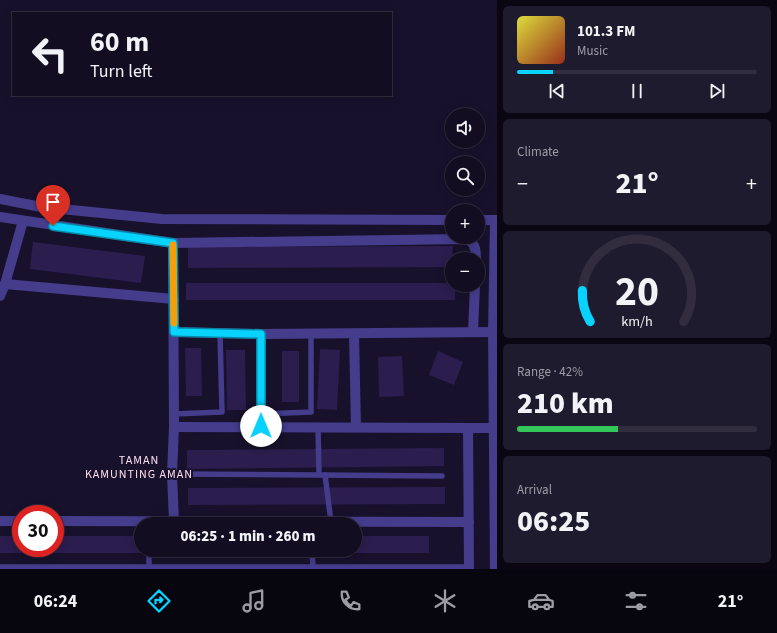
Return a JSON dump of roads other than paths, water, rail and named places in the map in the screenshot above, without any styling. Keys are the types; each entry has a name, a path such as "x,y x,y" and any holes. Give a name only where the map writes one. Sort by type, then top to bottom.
{"street":[{"path":"0,199 41,207 162,220 445,220"},
{"path":"0,217 173,243 465,239 471,241 475,245 476,252"},
{"path":"485,220 496,220 493,332 496,500 495,569"},
{"path":"0,296 5,284 23,221"},
{"path":"173,243 174,427 172,474 174,517"},
{"path":"5,284 174,299"},
{"path":"474,332 475,292"},
{"path":"174,332 354,334 493,332"},
{"path":"261,334 261,426"},
{"path":"354,334 356,427"},
{"path":"174,427 318,426 494,428"},
{"path":"468,428 469,568"},
{"path":"0,521 12,521"},
{"path":"64,522 134,523"},
{"path":"362,522 469,522"}],"lane":[{"path":"174,414 222,412 220,333"},
{"path":"261,414 311,412 311,334"},
{"path":"318,426 322,475 330,517"},
{"path":"172,474 442,476"},
{"path":"149,557 149,567"},
{"path":"312,557 313,567"},
{"path":"0,567 469,568"}],"district":[{"name":"TAMAN KAMUNTING AMAN","path":"139,467"}]}
